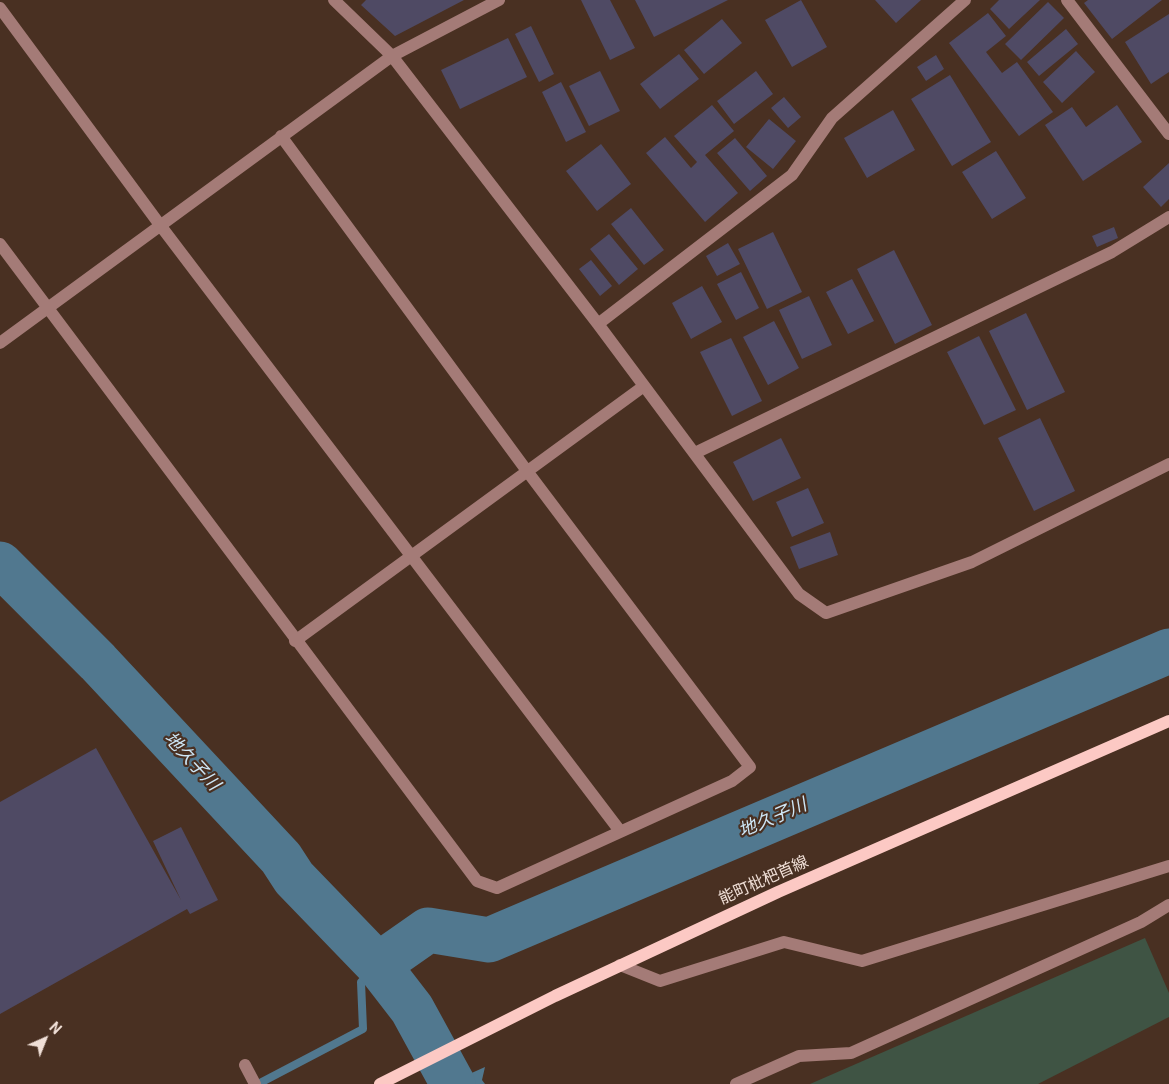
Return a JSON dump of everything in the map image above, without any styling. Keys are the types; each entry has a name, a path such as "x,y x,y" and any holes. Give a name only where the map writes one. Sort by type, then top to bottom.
{"main road":[{"name":"能町枇杷首線","path":"380,1084 620,965 795,884 1169,721"}],"street":[{"path":"334,0 392,56 598,324 799,594 826,613 972,562 1169,464"},
{"path":"0,342 392,56 499,0"},
{"path":"598,324 792,175 832,118 965,0"},
{"path":"1067,0 1169,134"},
{"path":"0,8 160,225 412,554 620,831"},
{"path":"0,244 295,641 477,881 498,888 732,781 750,767 527,471 281,136"},
{"path":"695,453 1112,252 1169,217"},
{"path":"295,641 644,386"},
{"path":"620,965 660,981 784,942 862,961 1169,866"},
{"path":"736,1084 799,1056 851,1053 1141,922 1169,905"},
{"path":"245,1065 255,1084"}],"green space":[{"path":"1145,938 1169,993 1169,1017 1038,1084 810,1084"}],"water":[{"path":"485,1067 482,1080 485,1084 447,1084"}],"building":[{"path":"366,0 464,0 395,36 361,5"},
{"path":"581,0 610,0 635,48 610,60"},
{"path":"635,0 728,0 654,37"},
{"path":"801,0 827,47 792,67 765,20"},
{"path":"875,0 921,0 896,23"},
{"path":"999,0 1040,0 1009,29 990,9"},
{"path":"1088,0 1162,0 1112,39 1084,3"},
{"path":"1048,2 1064,18 1021,60 1005,44"},
{"path":"988,13 1006,36 986,52 1002,73 1017,62 1053,112 1019,136 949,43"},
{"path":"1169,14 1169,72 1151,84 1125,42"},
{"path":"722,19 742,43 704,74 684,50"},
{"path":"531,26 554,74 539,82 515,34"},
{"path":"1066,29 1078,44 1039,76 1027,62"},
{"path":"508,38 527,77 460,109 441,70"},
{"path":"1076,51 1095,72 1062,103 1043,82"},
{"path":"679,54 699,79 660,109 640,84"},
{"path":"936,55 944,69 926,81 917,67"},
{"path":"600,71 620,111 589,126 569,86"},
{"path":"756,71 773,94 734,124 717,101"},
{"path":"950,75 991,142 952,166 911,99"},
{"path":"561,82 586,132 566,142 542,92"},
{"path":"784,97 801,117 788,128 771,108"},
{"path":"712,105 734,131 705,155 738,193 705,222 646,153 665,137 691,168 697,162 674,136"},
{"path":"1117,105 1142,142 1083,181 1045,125 1072,107 1086,127"},
{"path":"893,110 915,150 867,178 844,138"},
{"path":"769,119 796,141 773,169 746,147"},
{"path":"735,138 767,176 750,191 717,153"},
{"path":"601,144 631,184 597,211 566,171"},
{"path":"996,151 1026,198 992,219 962,172"},
{"path":"1169,163 1169,199 1161,207 1143,187"},
{"path":"631,208 664,250 644,265 611,224"},
{"path":"1114,227 1118,238 1097,247 1092,236"},
{"path":"773,232 802,292 767,309 738,249"},
{"path":"609,234 638,269 619,285 590,249"},
{"path":"728,243 740,264 717,276 706,256"},
{"path":"894,250 932,325 895,344 857,269"},
{"path":"591,260 612,286 600,296 579,269"},
{"path":"741,272 759,308 736,320 717,284"},
{"path":"852,279 874,321 848,334 826,292"},
{"path":"702,286 722,322 691,339 672,303"},
{"path":"809,296 832,345 802,359 779,310"},
{"path":"1026,313 1065,392 1027,410 989,331"},
{"path":"774,321 799,368 768,385 743,337"},
{"path":"979,336 1016,410 984,425 947,352"},
{"path":"731,338 762,401 732,416 700,352"},
{"path":"1040,418 1075,491 1034,511 998,438"},
{"path":"781,438 801,478 753,501 733,462"},
{"path":"808,488 824,523 792,537 776,502"},
{"path":"830,532 838,555 799,569 790,547"},
{"path":"96,748 181,900 153,841 181,827 218,900 190,914 187,909 0,1014 0,802"}],"waterway":[{"name":"地久子川","path":"0,564 98,662 281,858 294,878 378,965 412,1009 453,1084"},
{"name":"地久子川","path":"378,965 428,930 489,940 1169,651"},
{"path":"258,1084 363,1029 361,982 378,965"}]}
